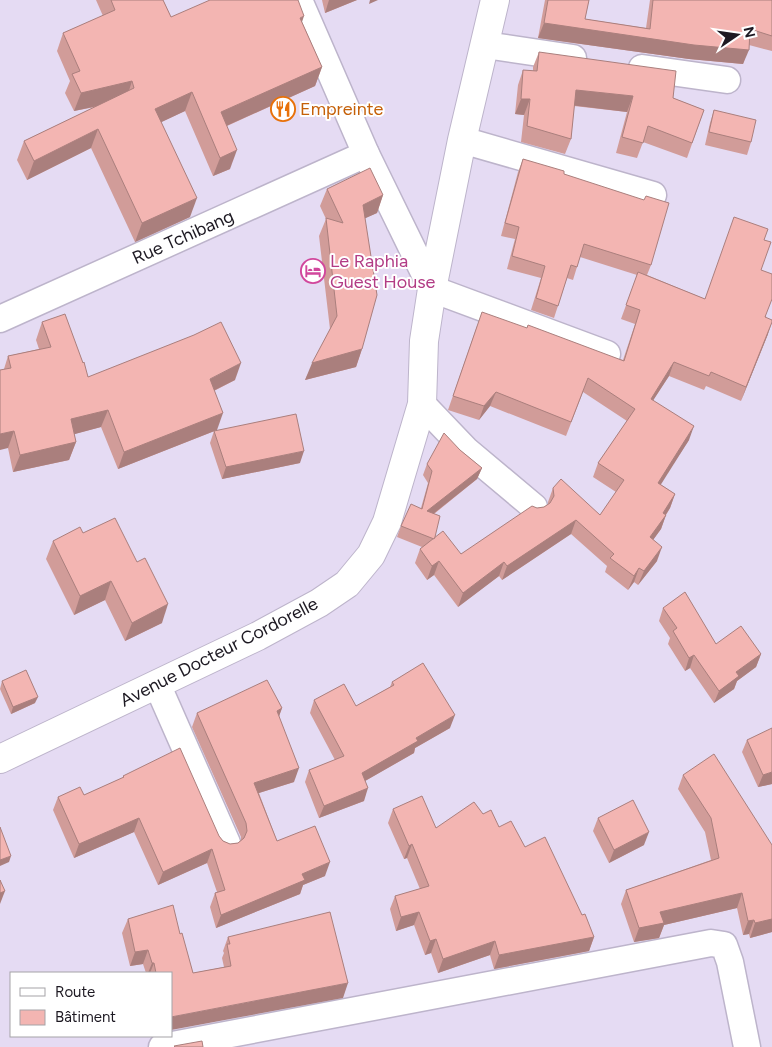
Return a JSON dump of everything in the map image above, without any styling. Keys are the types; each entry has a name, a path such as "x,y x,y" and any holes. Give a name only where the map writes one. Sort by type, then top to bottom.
{"street":[{"path":"299,0 366,154 432,289 608,354"},
{"name":"Avenue Docteur Cordorelle","path":"0,759 258,636 319,603 347,584 371,555 386,522 422,404 424,341 432,289 462,140 495,0"},
{"path":"485,46 592,61"},
{"path":"621,65 727,80"},
{"path":"462,140 654,195"},
{"name":"Rue Tchibang","path":"0,320 366,154"},
{"path":"422,404 466,450 534,508"},
{"path":"157,684 227,843"},
{"path":"162,1047 214,1042 711,943 724,945 730,962 747,1047"}],"building":[{"path":"111,0 163,0 171,17 210,0 298,0 304,16 300,18 322,67 221,112 237,150 220,158 192,92 155,109 197,198 142,223 98,129 34,161 24,141 134,88 132,81 81,93 72,74 80,71 63,33 115,10"},
{"path":"548,0 589,0 585,19 650,29 653,0 772,0 772,36 750,29 749,50 694,45 544,23"},
{"path":"539,52 676,71 673,98 704,110 692,143 648,126 643,143 622,137 633,96 576,90 571,139 527,126 530,99 521,99 523,70 537,71"},
{"path":"714,110 756,120 751,142 709,132"},
{"path":"523,159 564,171 564,174 644,200 646,196 669,203 651,265 584,244 577,267 571,265 558,306 536,298 545,266 512,256 519,227 505,223"},
{"path":"370,168 383,195 363,205 377,295 362,349 312,363 337,316 326,218 343,223 327,189"},
{"path":"734,217 768,229 764,240 771,242 761,270 772,274 772,299 765,317 772,320 772,322 746,387 711,372 709,376 674,362 651,399 694,426 658,483 675,494 663,513 666,515 650,537 662,547 644,571 639,568 634,576 610,558 614,554 576,520 507,566 504,562 463,593 439,561 432,566 420,549 443,531 461,554 532,506 537,508 544,507 550,503 554,496 553,488 561,479 600,515 624,480 598,463 635,409 588,378 571,422 496,392 484,406 453,396 482,312 527,328 528,325 624,361 640,310 626,305 638,272 705,299"},
{"path":"65,314 88,377 194,335 221,322 241,363 210,379 223,413 124,452 108,410 71,419 76,442 20,455 14,431 0,434 0,370 11,368 8,356 51,347 42,322"},
{"path":"296,414 304,451 226,467 214,431"},
{"path":"444,433 460,450 482,468 427,511 440,516 434,539 401,526 411,504 422,509 432,471 427,464"},
{"path":"115,518 137,562 145,558 168,604 132,623 111,581 80,596 53,541 80,527 83,533"},
{"path":"685,592 716,644 741,626 761,654 736,672 739,676 719,691 694,655 689,658 673,631 677,628 663,608"},
{"path":"423,663 455,715 416,738 418,741 362,773 368,788 324,806 309,770 344,756 314,700 344,684 356,706 394,685 392,682"},
{"path":"26,670 38,697 13,707 2,681"},
{"path":"267,680 282,708 277,711 299,768 254,783 277,841 315,826 330,862 302,874 305,880 221,915 215,893 225,890 212,849 163,872 139,818 79,844 58,797 80,787 84,795 180,748 219,836 223,841 230,844 238,843 244,838 247,831 246,823 197,713"},
{"path":"772,728 772,772 763,775 747,740"},
{"path":"714,754 772,845 772,919 755,923 754,920 748,921 742,893 660,912 664,923 639,928 626,890 719,858 711,818 683,775"},
{"path":"422,796 436,828 474,802 483,814 491,810 499,827 511,821 525,847 545,837 582,915 585,914 594,937 499,955 495,941 443,959 436,939 430,941 419,912 401,917 395,896 429,886 412,844 409,846 393,809"},
{"path":"633,800 649,832 614,850 598,818"},
{"path":"0,827 11,856 0,860"},
{"path":"0,880 5,891 0,893"},
{"path":"173,905 193,973 231,966 227,944 230,944 228,937 330,912 348,983 172,1017 172,972 156,972 148,950 135,952 128,919"},
{"path":"202,1041 203,1047 174,1046"}],"place":[{"name":"Empreinte","path":"283,109"},
{"name":"Le Raphia Guest House","path":"313,271"}]}
